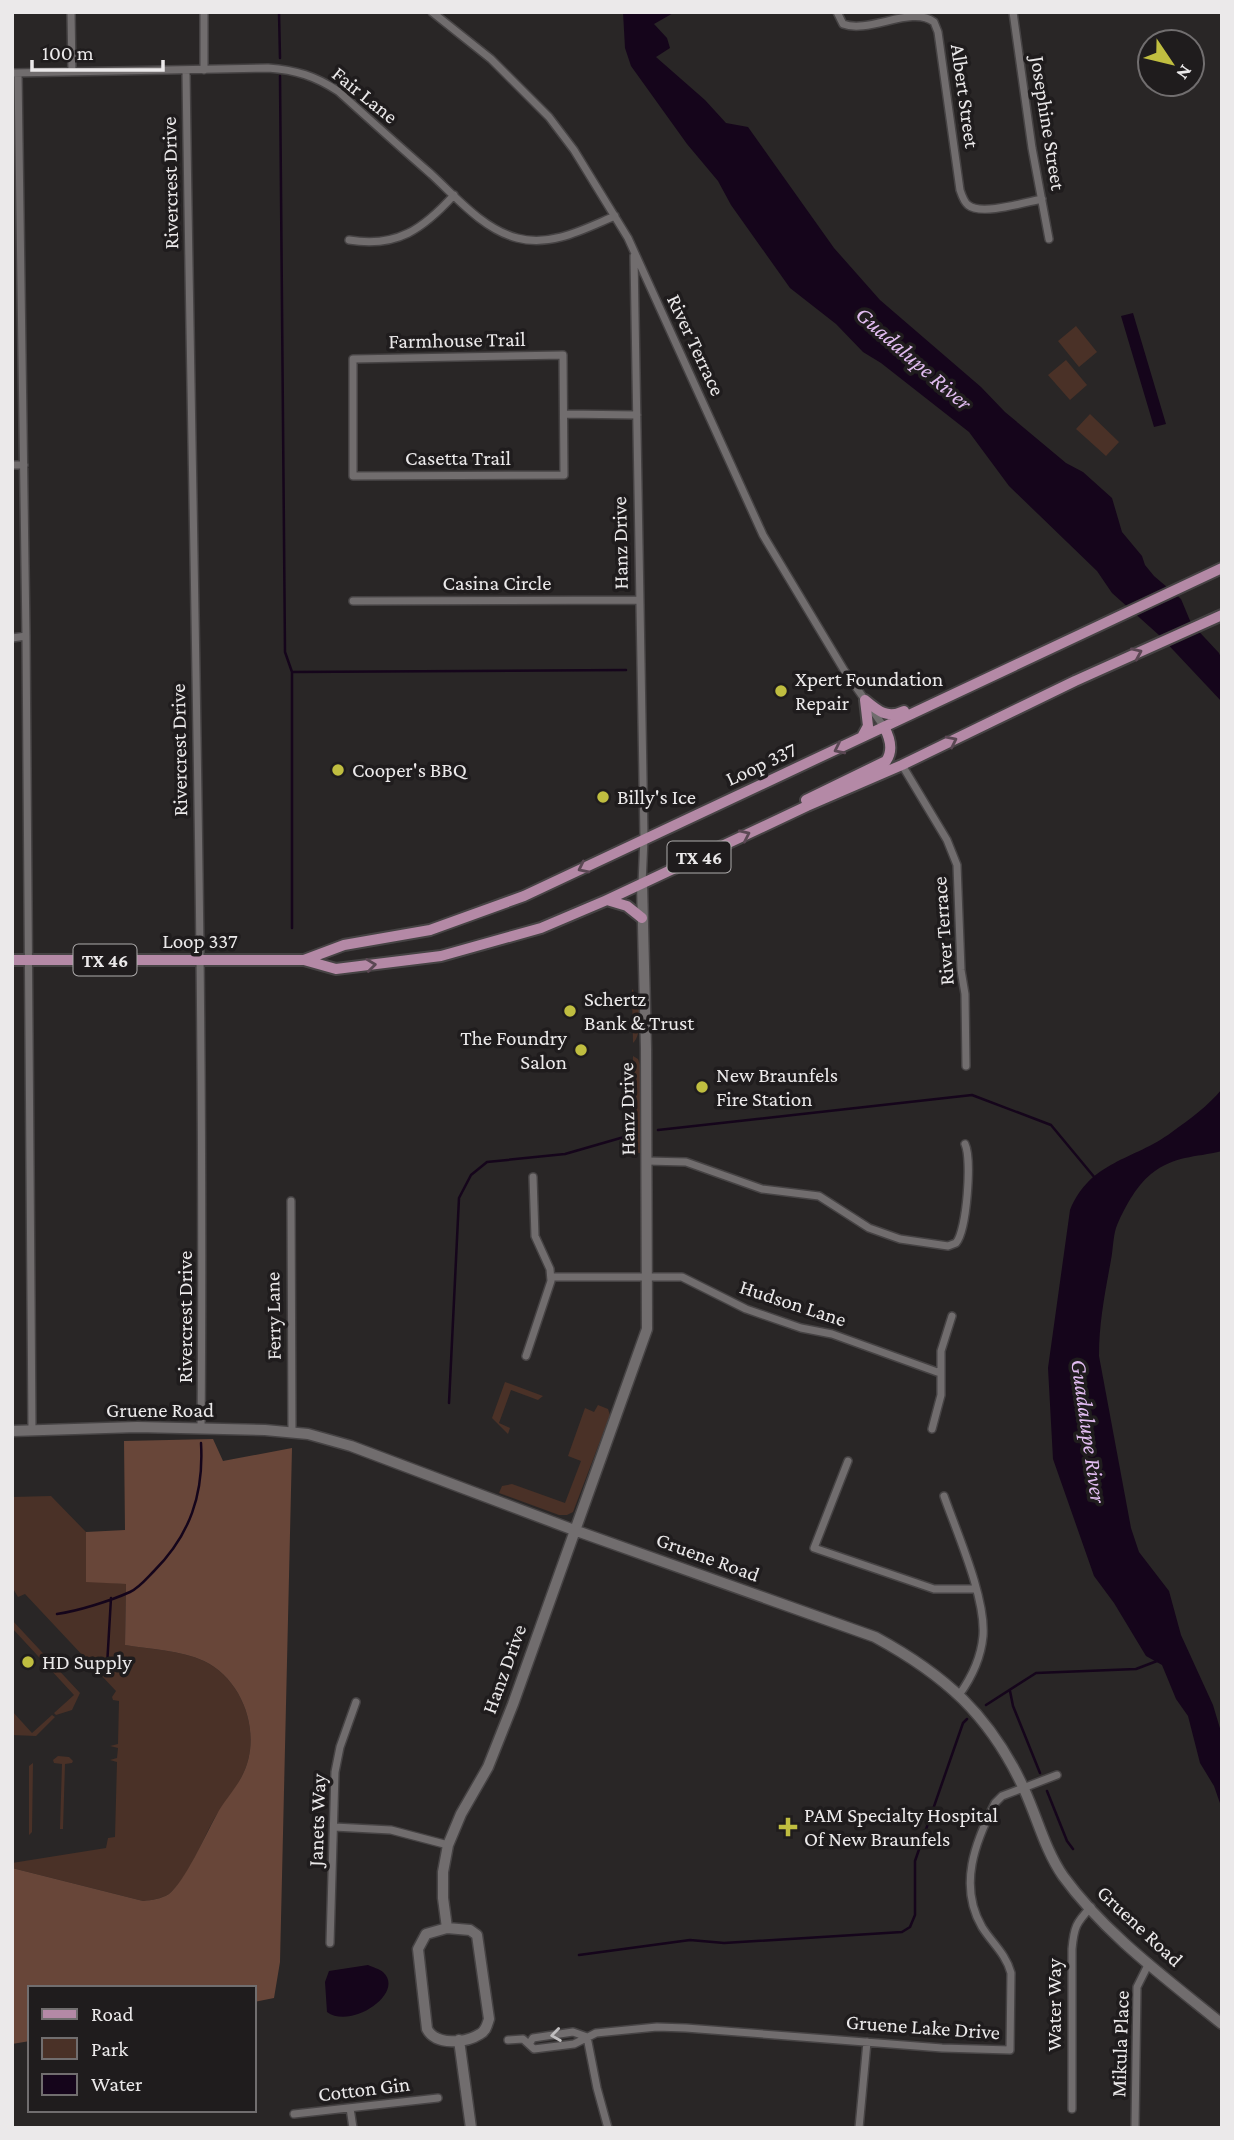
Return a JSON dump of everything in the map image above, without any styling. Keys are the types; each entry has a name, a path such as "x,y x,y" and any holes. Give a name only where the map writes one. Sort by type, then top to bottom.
{"main road":[{"name":"Loop 337","path":"304,960 344,945 384,939 460,921 524,896 1222,568"},
{"name":"Loop 337","path":"12,960 304,960 336,969 441,956 541,928 902,765 1075,681 1220,615"},
{"path":"865,700 878,712 894,715 969,680 980,682"},
{"path":"861,737 868,726 865,700"},
{"path":"795,812 801,802 886,761 891,743 884,727"},
{"path":"607,900 627,906 642,918"}],"street":[{"path":"71,12 72,72"},
{"path":"204,12 204,70"},
{"name":"River Terrace","path":"432,12 491,58 549,117 575,150 634,252 762,535 798,596 884,727"},
{"name":"Albert Street","path":"837,12 843,24 854,27 922,16 934,22 938,32 960,190 966,204 986,209 1042,199"},
{"name":"Josephine Street","path":"1013,12 1049,239"},
{"name":"Fair Lane","path":"15,73 268,68 296,70 322,80 338,91 494,228 516,238 529,240 567,236 615,216"},
{"name":"Rivercrest Drive","path":"186,71 203,1247 201,1429"},
{"path":"15,73 24,465 32,1431"},
{"path":"349,240 370,244 386,242 412,232 434,217 454,195"},
{"name":"Hanz Drive","path":"447,1928 443,1872 448,1846 454,1828 497,1746 573,1530 644,1342 648,1315 642,918 644,838 634,252"},
{"path":"12,325 22,325"},
{"name":"Farmhouse Trail","path":"353,476 353,359 563,355 565,414"},
{"path":"565,414 637,415"},
{"name":"Casetta Trail","path":"353,476 564,475 565,414"},
{"path":"12,466 24,465"},
{"name":"Casina Circle","path":"353,601 640,600"},
{"path":"12,638 26,636"},
{"name":"River Terrace","path":"902,765 947,840 957,865 966,1066"},
{"path":"647,1161 686,1162 762,1189 819,1196 874,1230 909,1241 948,1246 957,1243 962,1231 969,1163 965,1144"},
{"path":"526,1356 550,1289 551,1278 535,1236 533,1177"},
{"name":"Ferry Lane","path":"291,1201 292,1432"},
{"name":"Hudson Lane","path":"551,1278 685,1277 746,1309 801,1328 832,1334 940,1373"},
{"path":"932,1429 941,1395 941,1351 952,1316"},
{"name":"Gruene Road","path":"12,1431 137,1427 292,1432 351,1446 573,1530 875,1637 909,1656 959,1695 998,1741 1023,1787 1061,1872 1077,1894 1149,1964 1222,2024"},
{"path":"848,1461 814,1548 934,1589 975,1589"},
{"path":"944,1496 975,1589 984,1634 978,1662 959,1695"},
{"name":"Janets Way","path":"330,1943 337,1759 356,1702"},
{"name":"Gruene Lake Drive","path":"508,2040 523,2039 529,2044 533,2038 573,2032 587,2037 596,2032 613,2030 686,2028 942,2048 1010,2050 1011,1972 1008,1961 974,1912 969,1894 970,1867 995,1803 1002,1796 1057,1774"},
{"path":"334,1826 391,1830 448,1846"},
{"name":"Water Way","path":"1072,2109 1072,1949 1078,1920 1091,1908"},
{"path":"447,1928 470,1930 477,1936 489,2019 487,2028 479,2035 459,2040 438,2040 429,2033 418,1949 426,1934 447,1928"},
{"name":"Mikula Place","path":"1135,2128 1137,1987 1149,1964"},
{"path":"587,2037 608,2128"},
{"path":"459,2040 471,2128"},
{"path":"859,2128 867,2042"},
{"name":"Cotton Gin","path":"294,2114 438,2098"},
{"path":"350,2108 353,2128"}],"green space":[{"path":"1076,326 1097,352 1079,367 1058,341"},
{"path":"1066,360 1087,385 1070,400 1048,375"},
{"path":"1090,414 1119,442 1106,456 1076,429"},
{"path":"632,989 640,1016 633,1043"},
{"path":"633,1056 638,1059 640,1065 641,1153 636,1153 636,1134 635,1145 631,1125 623,1126 623,1117 632,1116"},
{"path":"505,1382 543,1396 538,1400 511,1390 499,1423 510,1428 508,1434 492,1418"},
{"path":"598,1405 608,1409 610,1415 573,1512 559,1515 499,1493 502,1486 512,1484 565,1503 581,1461 568,1456 585,1408 594,1412"},
{"path":"51,1496 86,1532 86,1581 126,1584 125,1645 175,1652 204,1661 230,1681 246,1711 251,1744 242,1776 213,1821 182,1880 169,1894 160,1898 143,1901 12,1868 12,1863 106,1848 108,1838 115,1837 117,1762 110,1760 117,1758 118,1748 110,1746 118,1744 119,1701 113,1700 112,1697 116,1691 25,1594 18,1597 12,1587 12,1497"},
{"path":"12,1620 80,1693 72,1710 56,1715 54,1713 74,1695 12,1628"},
{"path":"12,1711 32,1733 52,1715 55,1717 36,1736 12,1735"},
{"path":"58,1756 69,1757 73,1761 65,1764 63,1829 60,1829 62,1764 54,1763 53,1760"},
{"path":"33,1763 32,1832 29,1835 29,1766"}],"shaded area":[{"path":"213,1439 223,1461 292,1448 280,1962 274,1998 256,2002 256,1986 28,1986 28,2041 12,2044 12,1868 143,1901 166,1896 188,1869 219,1811 242,1776 251,1744 246,1711 230,1681 218,1670 195,1657 125,1645 126,1584 86,1582 86,1532 125,1530 124,1441"}],"water":[{"name":"Guadalupe River","path":"623,12 675,12 654,24 667,38 670,48 656,57 705,100 726,123 748,127 834,248 880,300 981,387 1005,412 1112,498 1122,532 1154,576 1181,599 1191,623 1219,653 1222,660 1222,702 1160,636 1112,593 1097,571 1009,486 969,432 863,352 836,324 790,288 731,205 718,181 687,144 631,66 625,48"},
{"path":"1133,313 1166,424 1154,427 1121,316"},
{"name":"Guadalupe River","path":"1222,1089 1222,1151 1177,1160 1151,1174 1130,1199 1119,1221 1114,1236 1103,1308 1099,1356 1131,1528 1139,1552 1169,1591 1181,1635 1213,1705 1222,1735 1222,1809 1214,1786 1200,1763 1188,1716 1176,1699 1162,1665 1146,1656 1094,1576 1053,1459 1048,1368 1070,1210 1079,1193 1101,1171 1157,1142 1179,1127 1205,1107"},
{"path":"368,1965 382,1971 388,1980 382,1999 373,2007 349,2016 337,2016 327,2012 325,1982 329,1971"}],"waterway":[{"path":"279,12 280,58"},
{"path":"280,76 285,652 292,672 626,670"},
{"path":"292,672 292,928"},
{"path":"658,1130 972,1095 1051,1125 1095,1178"},
{"path":"449,1403 459,1198 471,1175 487,1162 565,1154 631,1135"},
{"path":"57,1614 130,1592 143,1583 166,1557 177,1543 192,1513 200,1479 201,1443"},
{"path":"107,1666 111,1598"},
{"path":"986,1705 1036,1673 1136,1669 1157,1661"},
{"path":"1010,1691 1013,1706 1040,1773"},
{"path":"579,1955 690,1940 724,1943 902,1932 910,1927 915,1915 915,1861 963,1723 967,1719"},
{"path":"1047,1791 1067,1841 1073,1849"}],"place":[{"name":"Xpert Foundation Repair","path":"781,691"},
{"name":"Cooper's BBQ","path":"338,770"},
{"name":"Billy's Ice","path":"603,797"},
{"name":"Schertz Bank & Trust","path":"570,1011"},
{"name":"The Foundry Salon","path":"581,1050"},
{"name":"New Braunfels Fire Station","path":"702,1087"},
{"name":"HD Supply","path":"28,1662"},
{"name":"PAM Specialty Hospital Of New Braunfels","path":"788,1827"}]}
